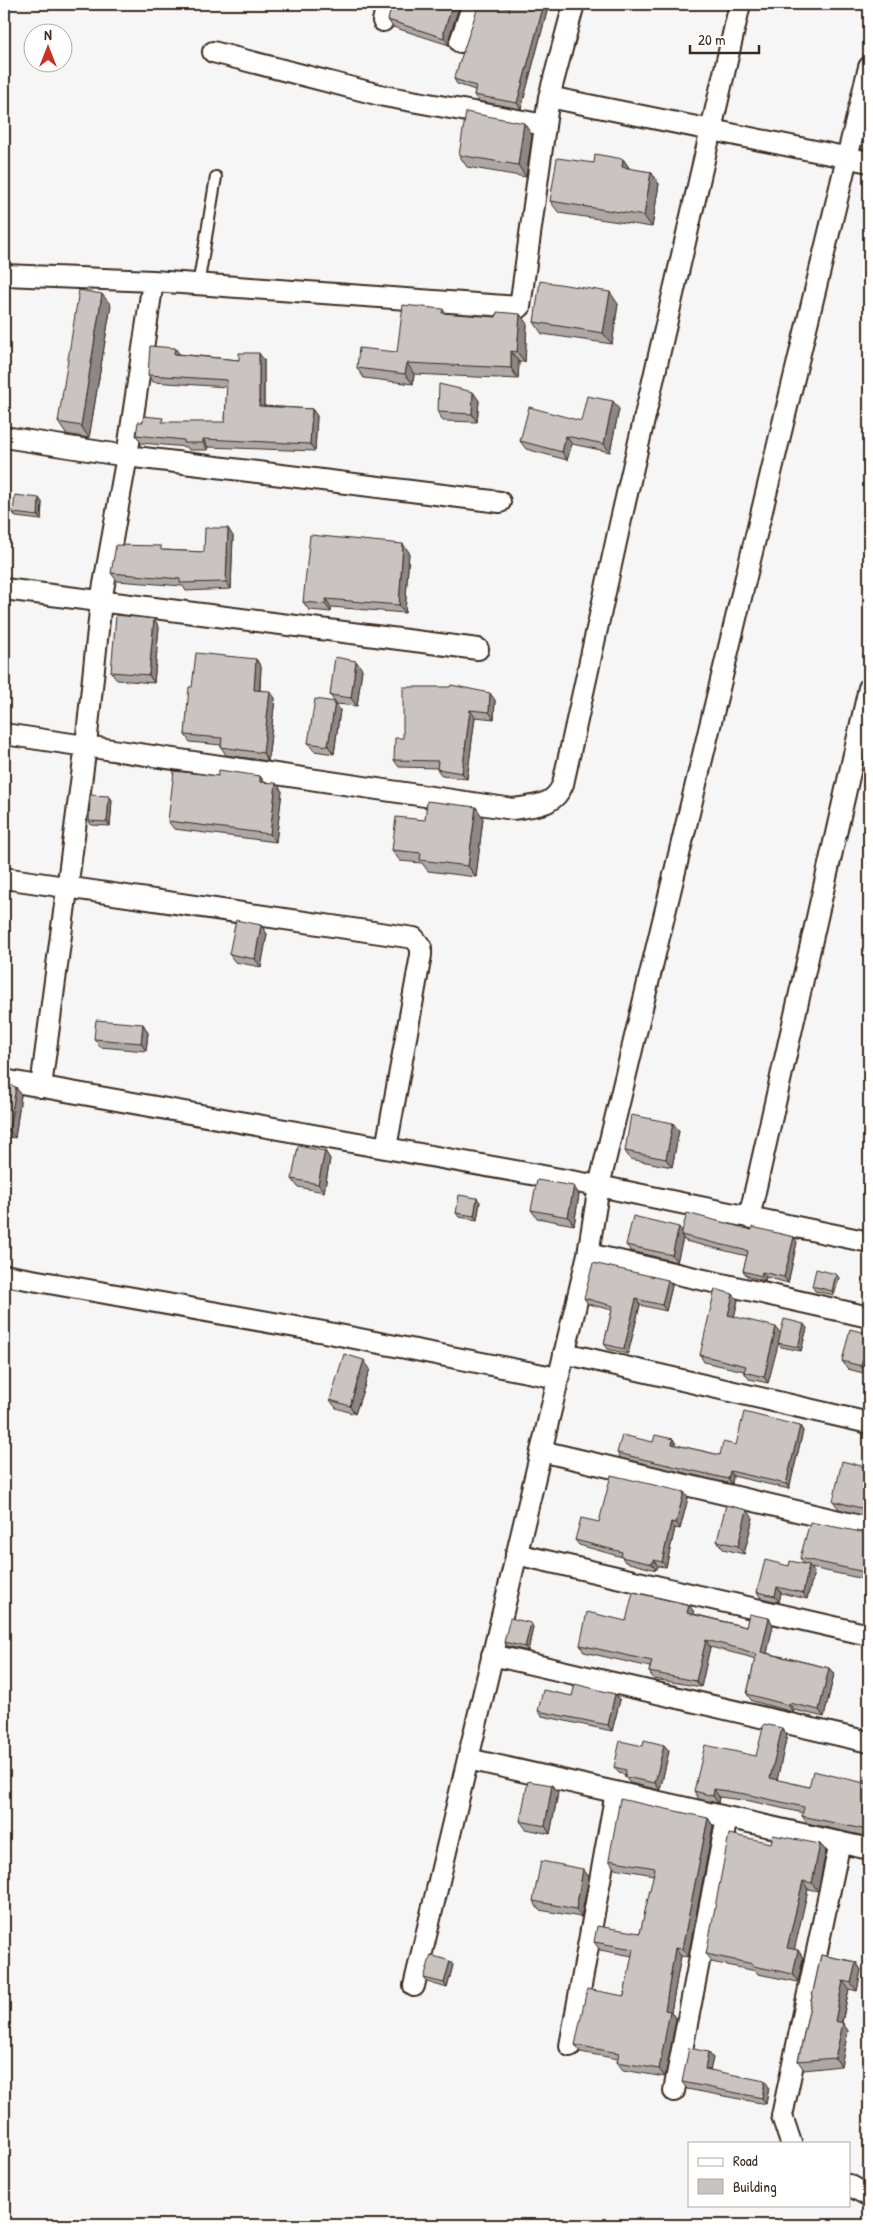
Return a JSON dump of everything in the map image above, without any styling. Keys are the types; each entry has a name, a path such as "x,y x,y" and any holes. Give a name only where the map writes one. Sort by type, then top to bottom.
{"street":[{"path":"460,42 473,4"},
{"path":"4,275 153,281 198,286 520,307 544,125 549,97 574,4"},
{"path":"4,734 513,809 548,803 559,796 740,4"},
{"path":"213,52 384,96 544,125"},
{"path":"414,1986 588,1254 599,1186 869,67"},
{"path":"549,97 848,156 869,162"},
{"path":"41,1087 86,746 102,601 153,281"},
{"path":"4,437 126,456 500,502"},
{"path":"4,589 478,649"},
{"path":"749,1218 869,688"},
{"path":"4,878 407,936 418,942 421,955 386,1148"},
{"path":"4,1080 599,1186 869,1242"},
{"path":"588,1254 869,1317"},
{"path":"4,1275 324,1332 558,1378"},
{"path":"564,1353 869,1423"},
{"path":"541,1451 869,1528"},
{"path":"516,1554 869,1635"},
{"path":"492,1654 869,1742"},
{"path":"468,1759 869,1849"},
{"path":"570,2046 616,1792"},
{"path":"674,2091 727,1817"},
{"path":"791,2142 782,2116 840,1842"},
{"path":"850,2185 869,2196"}],"lane":[{"path":"198,286 216,177"}],"building":[{"path":"350,4 366,4 365,7"},
{"path":"392,4 453,4 444,31 444,38 388,20"},
{"path":"479,4 496,4 508,8 510,4 544,4 517,103 474,95 476,86 454,79"},
{"path":"466,112 524,123 518,165 459,155"},
{"path":"595,154 623,159 622,167 651,172 644,216 550,201 557,158 594,163"},
{"path":"540,281 610,292 603,333 534,322"},
{"path":"79,290 102,294 81,426 58,422"},
{"path":"403,305 443,309 442,313 496,317 497,312 520,314 517,352 511,351 511,368 407,363 405,374 357,368 359,348 397,352"},
{"path":"150,346 175,348 174,354 239,360 239,353 259,353 259,406 312,409 310,444 203,439 203,443 184,443 184,440 136,435 138,422 143,422 144,416 163,418 162,422 225,422 227,380 148,375"},
{"path":"439,384 473,392 472,414 438,412"},
{"path":"587,396 613,401 604,444 566,436 562,452 520,441 529,407 581,421"},
{"path":"15,495 39,498 38,516 13,513"},
{"path":"205,528 228,528 226,582 180,583 180,579 111,573 116,545 161,546 161,550 204,552"},
{"path":"310,535 403,544 399,605 326,599 325,604 303,602"},
{"path":"116,615 154,619 149,675 111,672"},
{"path":"196,653 256,659 254,690 270,691 263,753 221,747 222,738 185,735 189,687 192,687"},
{"path":"335,657 356,661 351,698 330,695"},
{"path":"451,685 490,693 489,712 470,710 462,773 437,769 438,761 394,760 395,738 403,738 403,687 450,687"},
{"path":"315,699 335,702 328,746 308,743"},
{"path":"219,770 260,776 260,782 276,783 270,834 168,821 174,771 218,776"},
{"path":"90,795 109,796 107,822 89,821"},
{"path":"427,801 476,807 468,866 420,860 421,853 392,850 396,817 425,820"},
{"path":"236,920 261,925 255,959 229,954"},
{"path":"96,1020 143,1024 141,1043 94,1039"},
{"path":"4,1084 16,1087 9,1130 4,1129"},
{"path":"631,1115 673,1123 666,1159 625,1151"},
{"path":"298,1146 325,1151 318,1184 292,1179"},
{"path":"537,1180 574,1186 568,1217 531,1210"},
{"path":"459,1195 477,1198 474,1216 456,1213"},
{"path":"687,1213 752,1230 752,1227 794,1237 784,1277 762,1272 761,1276 743,1271 748,1251 681,1235"},
{"path":"633,1216 679,1227 672,1255 626,1245"},
{"path":"593,1263 668,1280 662,1305 636,1299 624,1349 604,1344 613,1306 584,1298"},
{"path":"816,1269 836,1274 832,1291 812,1286"},
{"path":"715,1289 733,1294 728,1315 776,1327 764,1377 744,1372 746,1366 700,1355"},
{"path":"784,1319 804,1324 798,1347 778,1343"},
{"path":"850,1329 869,1334 861,1366 842,1361"},
{"path":"344,1354 364,1360 350,1406 330,1400"},
{"path":"744,1412 800,1426 786,1484 730,1471 728,1479 617,1453 622,1435 653,1442 655,1435 673,1439 672,1444 720,1455 723,1442 736,1445"},
{"path":"842,1461 869,1468 869,1510 833,1501"},
{"path":"611,1475 684,1492 676,1523 671,1522 662,1562 654,1560 652,1564 621,1557 622,1552 575,1540 581,1518 599,1522"},
{"path":"726,1505 747,1510 738,1546 717,1541"},
{"path":"810,1522 861,1532 869,1529 869,1573 800,1558"},
{"path":"765,1560 789,1566 790,1561 809,1565 803,1593 777,1587 775,1596 757,1592"},
{"path":"633,1592 689,1605 687,1613 746,1627 749,1614 769,1618 761,1652 829,1668 819,1710 789,1703 788,1705 747,1694 756,1654 741,1649 706,1640 696,1681 649,1672 652,1661 580,1645 587,1612 626,1621"},
{"path":"510,1618 531,1623 525,1647 504,1642"},
{"path":"575,1684 615,1694 608,1725 538,1711 543,1690 572,1696"},
{"path":"764,1724 782,1728 770,1778 809,1787 813,1771 869,1784 869,1821 867,1830 802,1816 804,1807 714,1789 713,1796 694,1791 705,1745 756,1756"},
{"path":"644,1740 664,1745 655,1783 625,1777 626,1770 614,1767 620,1741 643,1746"},
{"path":"869,1768 869,1782 866,1781"},
{"path":"528,1781 552,1785 545,1826 520,1821"},
{"path":"620,1799 708,1818 682,1949 675,1948 665,2010 670,2011 659,2069 617,2062 619,2053 575,2045 587,1989 624,1996 633,1949 594,1942 597,1926 640,1933 655,1868 609,1860"},
{"path":"729,1834 771,1843 773,1835 820,1844 812,1883 803,1881 787,1948 798,1950 793,1974 706,1954"},
{"path":"541,1861 583,1869 576,1909 533,1901"},
{"path":"431,1955 450,1961 444,1983 424,1978"},
{"path":"821,1955 856,1962 851,1983 843,1981 835,2021 843,2023 835,2058 798,2061"},
{"path":"689,2048 708,2052 705,2069 765,2081 762,2098 682,2082"}]}
